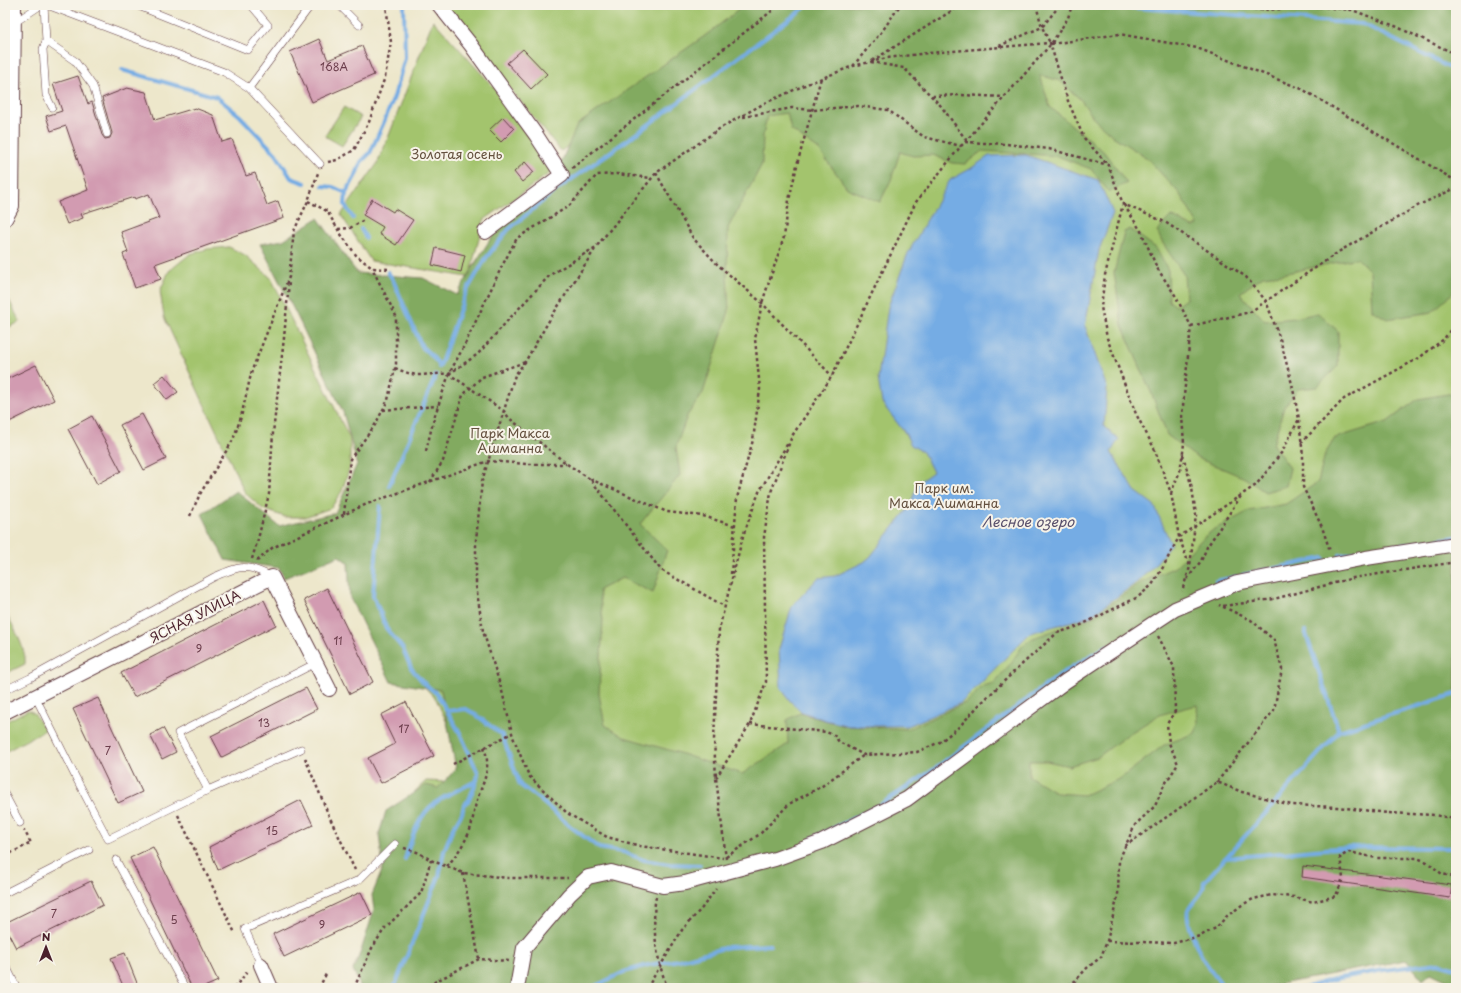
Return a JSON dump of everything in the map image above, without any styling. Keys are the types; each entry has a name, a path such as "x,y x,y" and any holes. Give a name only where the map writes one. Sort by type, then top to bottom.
{"street":[{"path":"5,219 12,206 9,127 14,5"},
{"path":"439,5 471,45 527,122 562,175 485,232"},
{"path":"517,988 524,948 536,932 569,895 588,877 611,872 663,886 685,883 726,862 775,860 822,842 907,799 1066,681 1175,610 1237,584 1366,558 1456,544"},
{"path":"272,577 329,689"},
{"name":"ЯСНАЯ УЛИЦА","path":"5,712 272,577"},
{"path":"256,966 271,988"}],"lane":[{"path":"14,23 42,5 46,42 43,49 46,95 52,107"},
{"path":"47,5 224,72 249,88 320,164"},
{"path":"136,5 248,50 268,25 251,5"},
{"path":"249,88 308,9 313,5"},
{"path":"339,5 359,25"},
{"path":"46,42 74,60 93,86 107,134"},
{"path":"5,690 30,678 214,577 234,569 249,567 272,577"},
{"path":"208,790 178,733 316,663"},
{"path":"35,696 108,839 208,790 301,749"},
{"path":"5,795 20,823"},
{"path":"256,966 245,929 359,880 394,844"},
{"path":"5,893 90,850"},
{"path":"116,860 185,988"},
{"path":"5,964 17,988"}],"path":[{"path":"852,66 883,30 900,5"},
{"path":"870,62 961,5"},
{"path":"1036,5 1042,27 1050,44 1068,101 1084,138 1108,165 1123,204 1141,231 1157,268 1176,295 1191,326 1182,416 1184,443 1183,452 1180,471 1171,493"},
{"path":"996,47 1042,27 1060,5"},
{"path":"726,862 716,778 714,739 718,629 743,536 759,492 792,436 832,376 916,202 961,146 1050,44 1068,18 1072,5"},
{"path":"1236,5 1259,10 1323,7 1352,10 1395,26 1449,51 1456,56"},
{"path":"249,567 258,539 269,494 273,433 294,231 308,201 320,164 337,160 354,150 369,122 385,77 391,42 386,6"},
{"path":"562,175 773,10"},
{"path":"726,862 640,846 607,837 567,812 529,776 512,733 502,691 483,631 476,586 476,540 482,481 515,375 525,362 550,319 596,247 656,173 722,127 763,104 852,66 888,58 928,53 1050,44 1119,34 1197,48 1302,89 1456,181"},
{"path":"870,62 904,68 941,106 966,142"},
{"path":"731,582 737,498 752,440 760,390 755,339 762,303 784,237 789,200 798,161 821,78"},
{"path":"932,96 962,95 1004,97"},
{"path":"740,117 792,108 813,110 858,106 888,110 924,137 961,146"},
{"path":"966,142 1006,144 1049,149 1108,165"},
{"path":"656,173 693,238 717,264 762,303 832,376"},
{"path":"426,451 438,406 449,374 517,238 569,206 596,175 617,174 651,178"},
{"path":"1191,326 1250,312 1340,251 1421,204 1456,188"},
{"path":"308,201 327,211 356,255 372,268 396,316 396,368 388,400 375,426 350,459 344,514"},
{"path":"1123,204 1165,222 1214,255 1246,277 1266,301 1280,339 1292,384 1299,420 1303,487 1322,526 1334,565"},
{"path":"1123,204 1105,275 1101,306 1110,345 1136,414 1154,448 1171,493 1179,536 1190,566"},
{"path":"338,229 350,228 364,220"},
{"path":"449,374 478,354 550,275 596,247"},
{"path":"372,268 388,269"},
{"path":"190,516 200,494 233,440 241,417 252,370 289,277"},
{"path":"1301,443 1344,398 1419,358 1444,339 1456,322"},
{"path":"430,482 443,461 464,395 482,377 525,362"},
{"path":"396,368 417,375 440,373 449,374 504,411 509,418 566,464 590,479 668,512 703,516 735,526"},
{"path":"383,410 438,406"},
{"path":"750,724 826,732 834,735 839,742 864,755 917,752 940,742 960,726 979,705 1019,667 1058,633 1079,626 1138,597 1152,585 1179,536 1256,485 1282,452 1299,420"},
{"path":"716,778 750,724 766,682 764,537 772,492 792,436"},
{"path":"1175,610 1190,566 1196,515 1192,488 1183,452"},
{"path":"249,567 272,548 344,514 394,494 488,461 527,464 566,464"},
{"path":"590,479 661,570 724,606"},
{"path":"1186,581 1201,561 1207,548 1243,494"},
{"path":"1222,606 1274,599 1353,578 1456,562"},
{"path":"1125,846 1217,782 1274,710 1282,669 1274,640 1251,620 1205,597"},
{"path":"1063,988 1075,981 1087,968 1101,957 1107,940 1118,895 1119,860 1135,825 1155,806 1163,787 1178,764 1169,743 1167,724 1175,711 1174,667 1157,635"},
{"path":"453,764 512,733"},
{"path":"447,866 456,856 470,829 476,804 486,776 488,758 484,747"},
{"path":"301,749 329,816 359,880"},
{"path":"647,988 682,930 702,908 726,862 760,834 788,804 822,786 864,755"},
{"path":"1217,782 1242,792 1291,805 1337,807 1388,813 1434,815 1456,819"},
{"path":"174,807 238,940"},
{"path":"5,856 31,843"},
{"path":"406,848 432,861 463,873 508,878 588,877"},
{"path":"1107,940 1174,943 1200,936 1216,928 1242,904 1253,899 1272,895 1294,897 1313,902 1336,896 1343,878 1340,857 1349,852 1376,858 1416,858 1427,862 1442,874 1456,877"},
{"path":"354,988 372,948 385,928 421,893 432,861"},
{"path":"463,873 478,959"},
{"path":"663,886 656,897 654,927 657,950 668,988"},
{"path":"423,988 478,959 521,962"},
{"path":"234,988 256,966"},
{"path":"319,988 326,972"}],"green space":[{"name":"Парк Макса Ашманна","path":"442,5 1456,5 1456,959 1431,973 1406,960 1349,963 1258,988 413,988 385,977 357,980 359,965 372,928 400,805 426,781 447,782 461,768 447,723 436,699 395,655 457,296 468,277 371,261 341,215 377,164 433,20 500,94 554,170 484,220 471,269 479,257 554,179 568,146 561,151"},
{"name":"Парк Макса Ашманна","path":"745,5 1456,5 1456,290 1432,312 1387,319 1372,310 1370,271 1357,258 1282,274 1263,276 1240,293 1265,321 1295,318 1318,313 1338,331 1338,366 1317,387 1298,389 1284,407 1273,445 1290,468 1286,486 1265,492 1245,478 1197,458 1167,435 1153,397 1122,325 1114,273 1124,232 1130,229 1156,248 1168,270 1169,301 1176,306 1186,299 1184,275 1162,242 1157,231 1171,216 1193,227 1198,225 1179,193 1147,158 1114,137 1095,120 1081,100 1060,81 1040,75 1050,107 1104,152 1127,183 1109,192 1091,169 1057,156 982,151 965,164 952,163 933,155 913,156 900,152 891,180 880,202 847,188 819,150 791,130 787,113 767,116 763,136 762,164 728,228 727,273 729,311 703,393 687,416 676,447 680,475 640,524 667,550 653,593 622,578 599,590 603,620 599,694 605,725 624,737 676,752 742,774 788,744 787,720 800,713 845,726 908,729 967,702 983,686 994,683 1011,663 1023,645 1033,638 1095,616 1138,584 1175,567 1204,537 1213,530 1249,511 1286,504 1318,482 1325,454 1335,438 1387,422 1418,399 1454,393 1456,386 1456,985 1431,973 1423,980 1406,960 1260,988 361,988 353,970 361,951 374,910 372,895 383,868 379,834 386,811 426,785 438,788 456,769 441,690 391,682 350,598 348,563 339,556 284,578 279,568 225,560 202,514 236,491 279,526 335,513 357,464 343,412 297,316 260,244 283,240 318,218 357,273 423,278 457,295 503,219 554,179 577,125 706,35","holes":["1197,705 1198,723 1195,733 1164,745 1121,778 1084,795 1057,793 1029,776 1029,761 1047,761 1069,766 1098,757 1127,735 1159,715"]},
{"path":"344,107 361,117 342,146 325,136"},
{"path":"229,247 245,255 271,278 350,439 350,467 342,491 331,508 305,517 285,517 263,509 245,493 164,317 160,291 169,271 190,254 207,249"},
{"path":"5,292 20,322 5,329"},
{"path":"5,611 24,651 25,664 5,674"},
{"path":"28,710 34,713 45,730 5,752 5,722"}],"water":[{"name":"Лесное озеро","path":"1026,155 1098,180 1113,213 1099,250 1085,326 1107,388 1104,427 1119,439 1111,452 1135,491 1154,505 1171,544 1153,567 1136,583 1091,616 1030,633 961,703 908,726 849,726 802,712 790,701 781,688 779,649 792,606 818,578 835,576 864,562 870,557 908,509 919,482 933,472 923,452 911,445 905,433 882,403 878,378 888,307 908,253 950,180 989,156"}],"building":[{"path":"319,39 328,60 362,46 374,75 312,102 290,52"},
{"path":"523,49 547,74 531,89 507,63"},
{"path":"78,76 88,104 92,102 102,135 105,139 110,138 112,133 102,98 127,88 146,92 155,120 195,108 213,115 222,142 232,139 246,176 255,173 267,205 278,201 284,218 155,264 161,279 135,288 123,254 128,252 121,232 159,218 149,194 135,199 134,197 81,214 83,218 67,224 58,202 88,190 66,126 51,131 46,116 62,111 53,84"},
{"path":"503,117 514,129 501,142 489,130"},
{"path":"525,162 534,172 522,182 514,172"},
{"path":"372,199 393,212 395,209 413,220 396,245 379,234 383,227 363,215"},
{"path":"436,248 465,255 461,272 432,265"},
{"path":"36,365 54,400 5,424 5,380"},
{"path":"164,375 178,392 167,400 154,383"},
{"path":"142,414 166,459 144,470 120,425"},
{"path":"92,416 121,471 97,484 68,429"},
{"path":"327,588 373,682 350,694 304,600"},
{"path":"264,600 276,625 134,697 121,673"},
{"path":"306,688 317,709 222,757 211,736"},
{"path":"98,698 142,792 118,803 73,709"},
{"path":"406,702 434,756 381,783 368,758 395,744 381,715"},
{"path":"163,728 176,752 162,759 150,735"},
{"path":"301,800 313,825 218,870 209,847"},
{"path":"153,847 218,981 202,988 192,988 130,858"},
{"path":"1303,866 1452,885 1450,898 1302,877"},
{"path":"91,881 103,905 16,948 5,927 5,923"},
{"path":"361,892 372,915 284,957 273,934"},
{"path":"125,953 137,983 124,988 111,958"}],"waterway":[{"path":"353,218 345,205 346,193 361,162 370,153 384,122 394,97 405,58 404,5"},
{"path":"440,366 466,292 486,258 508,230 555,191 640,131 808,5"},
{"path":"1095,5 1363,24 1456,71"},
{"path":"122,70 217,97 240,116 276,154 291,178 305,183"},
{"path":"323,186 333,187 346,193"},
{"path":"361,229 366,238"},
{"path":"388,272 393,280 422,347 432,356 440,366 439,367"},
{"path":"389,486 436,375"},
{"path":"380,506 373,596 386,628 403,649 411,668 424,683 437,694 460,733 478,773 477,780 469,800 464,805 462,813 453,828 444,851 439,876 394,988"},
{"path":"1340,555 1456,537"},
{"path":"1243,575 1324,558"},
{"path":"1216,581 1236,577"},
{"path":"1305,631 1339,731"},
{"path":"812,839 880,805 930,772 1062,673 1107,646"},
{"path":"1224,988 1201,955 1188,920 1188,911 1202,891 1204,882 1339,731 1456,694"},
{"path":"447,711 466,709 475,714 502,735 520,785 599,848 623,852 644,860 669,864 700,865"},
{"path":"405,859 416,828 429,808 445,797 476,781"},
{"path":"1225,858 1348,847 1456,848"},
{"path":"591,988 624,972 648,965 679,960 728,947 770,945"},
{"path":"1305,988 1334,979 1384,970 1438,963 1456,968"}],"park label":[{"name":"Золотая осень","path":"457,154"},
{"name":"Парк им. Макса Ашманна","path":"944,496"}]}
